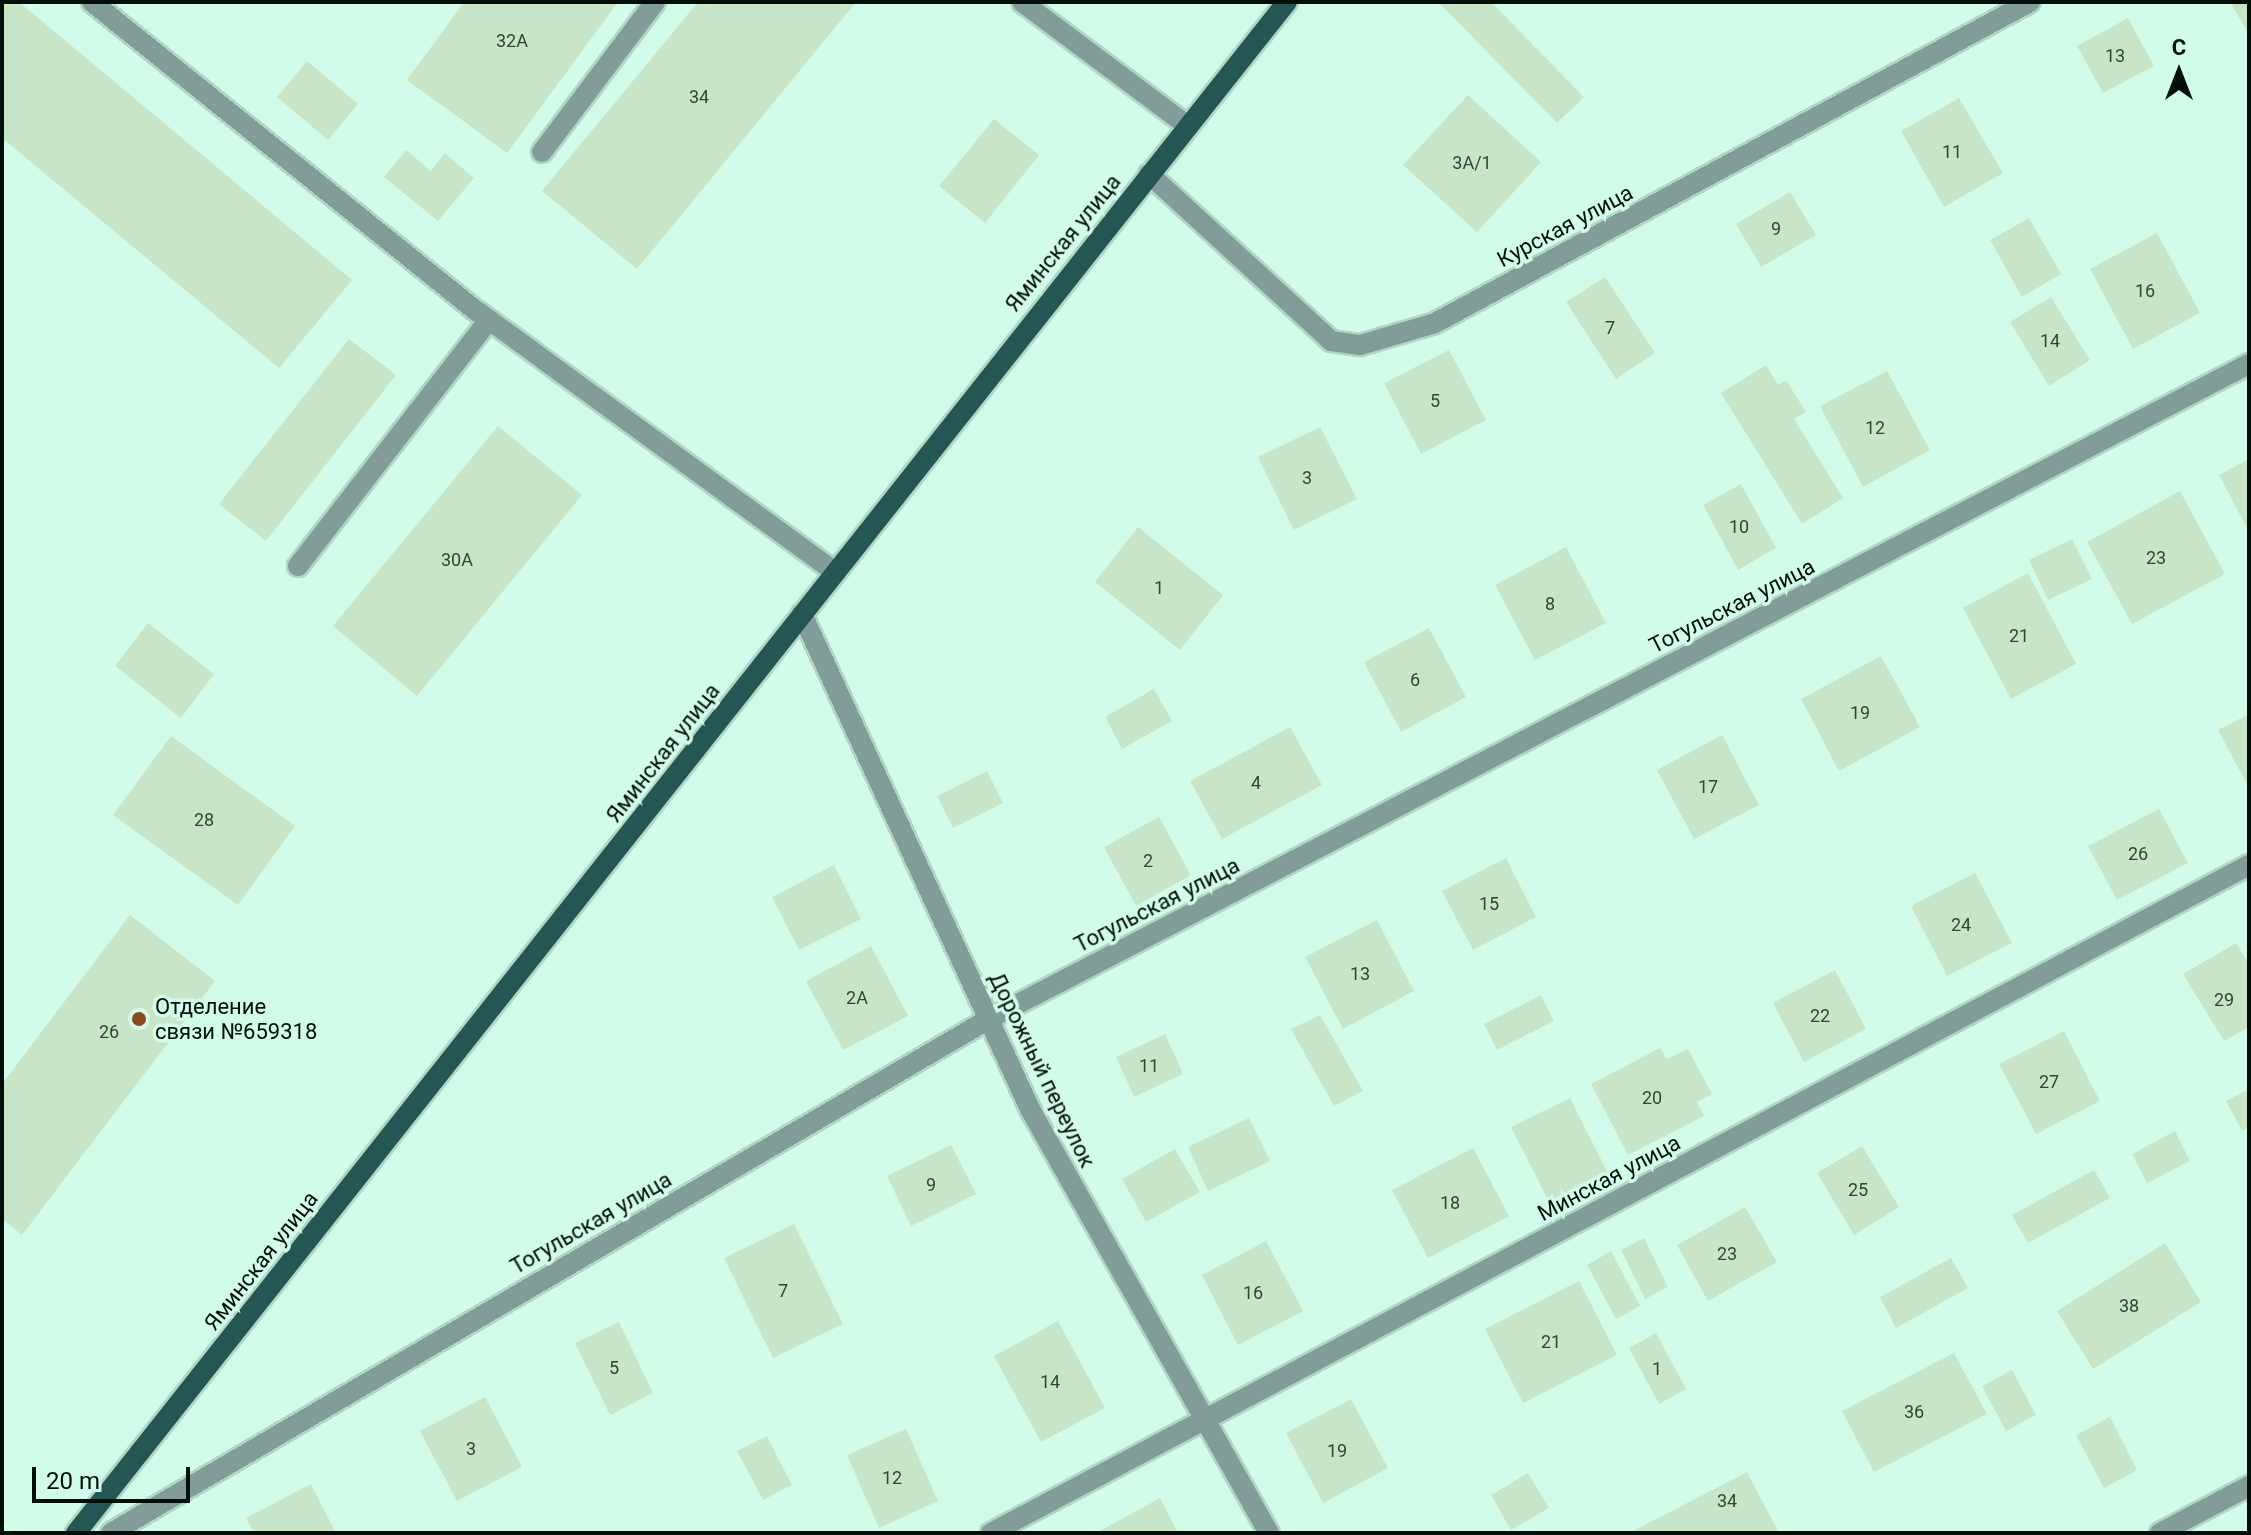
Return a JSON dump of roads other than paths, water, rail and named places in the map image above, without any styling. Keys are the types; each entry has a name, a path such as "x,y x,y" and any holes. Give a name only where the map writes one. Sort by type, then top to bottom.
{"main road":[{"name":"Яминская улица","path":"76,1533 1287,2"}],"street":[{"path":"92,2 489,320 835,572"},
{"path":"542,152 655,2"},
{"path":"1022,2 1188,126"},
{"name":"Курская улица","path":"1149,174 1331,341 1360,345 1435,323 2030,2"},
{"path":"298,566 489,320"},
{"name":"Тогульская улица","path":"111,1533 989,1019 2249,364"},
{"name":"Дорожный переулок","path":"802,614 1030,1109 1269,1533"},
{"name":"Минская улица","path":"991,1533 2249,865"},
{"path":"2160,1533 2249,1486"}],"place":[{"name":"Отделение связи №659318","path":"139,1019"}]}
